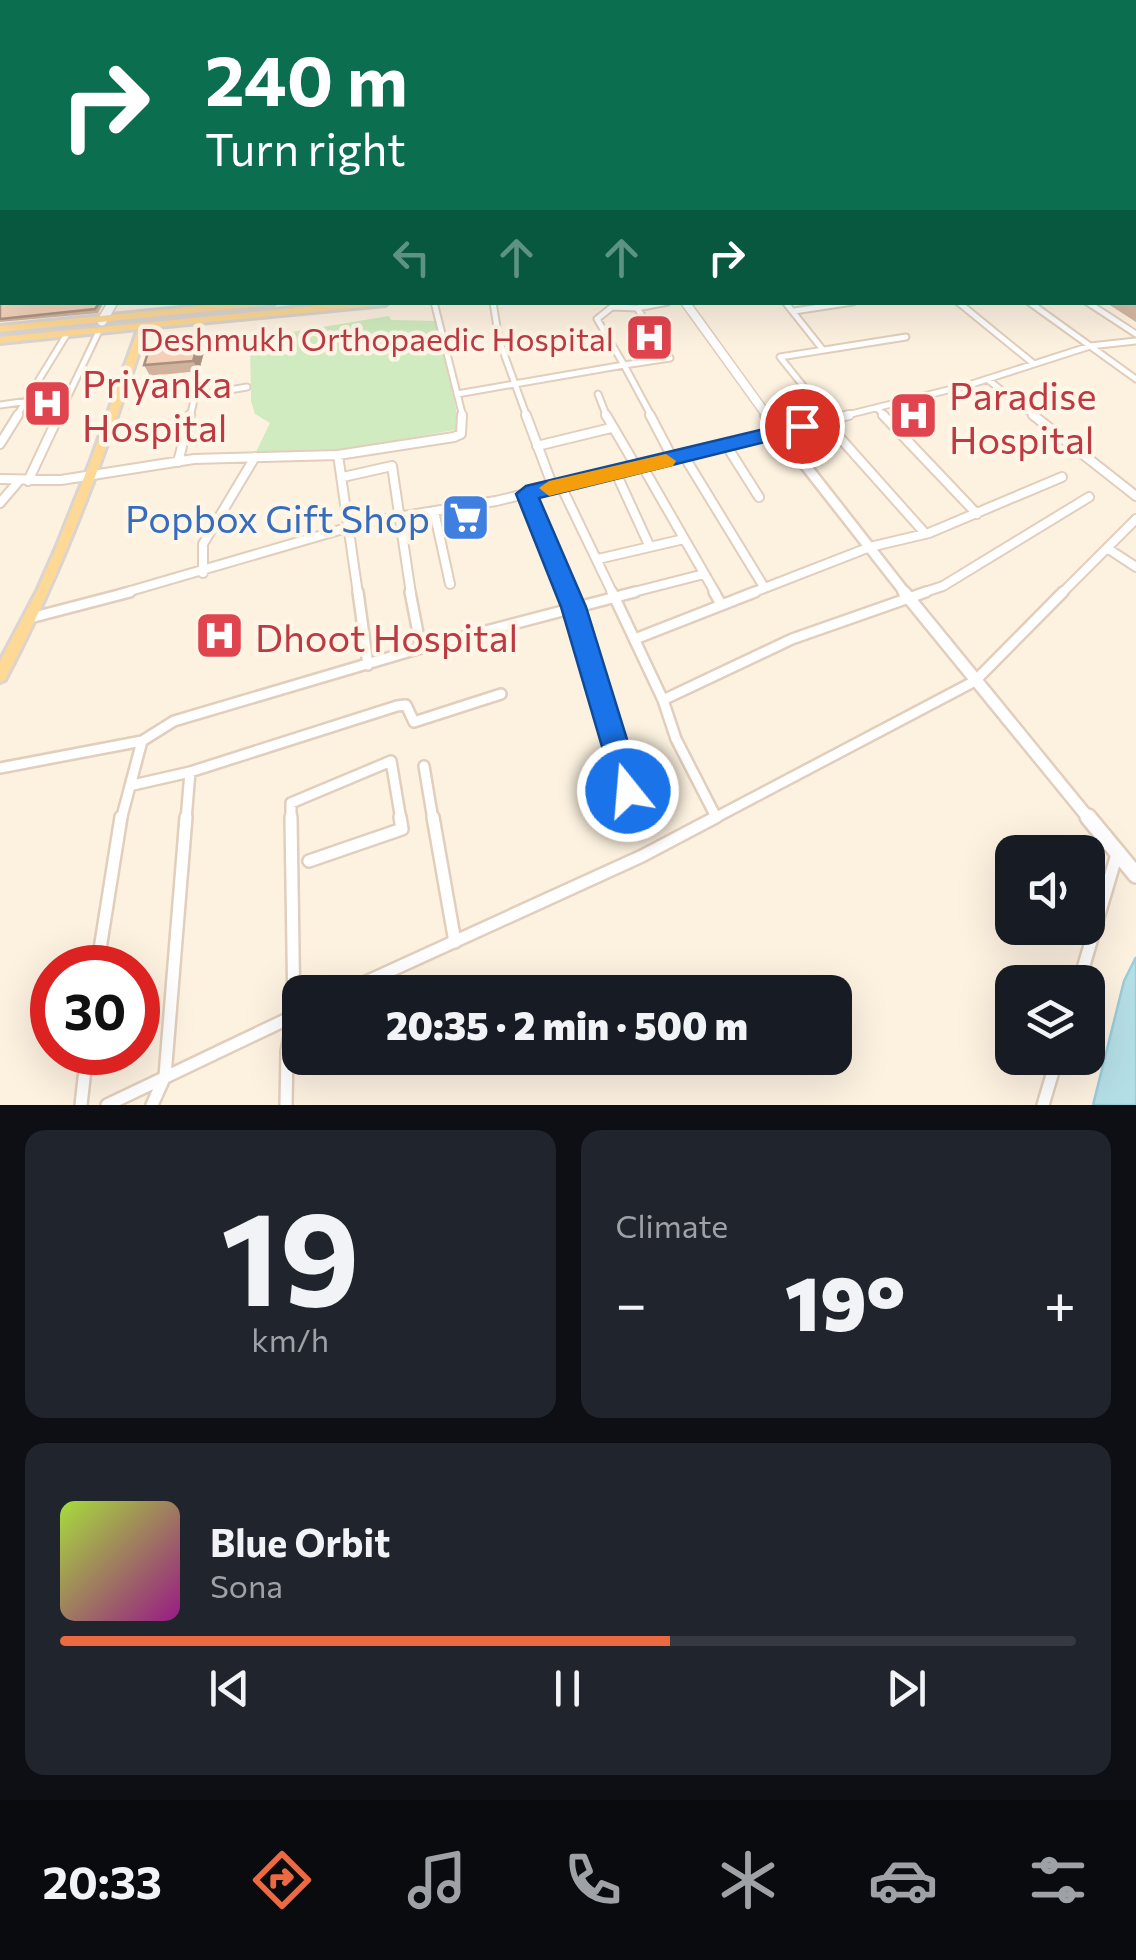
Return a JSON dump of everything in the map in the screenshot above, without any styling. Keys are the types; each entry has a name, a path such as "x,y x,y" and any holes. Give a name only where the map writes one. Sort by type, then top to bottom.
{"main road":[{"path":"100,326 112,305"},
{"path":"0,340 67,334 250,305"},
{"path":"0,329 143,326 355,305"},
{"path":"0,675 34,617 92,474 143,326"}],"street":[{"path":"0,479 18,482 178,462 338,456 461,434 464,422 435,305"},
{"path":"493,305 499,340 538,446 598,559 676,739 716,817"},
{"path":"652,305 612,307 597,316 673,459"},
{"path":"687,305 910,599 1136,875"},
{"path":"788,305 824,350"},
{"path":"794,311 833,305"},
{"path":"962,305 1034,364"},
{"path":"1033,305 1136,380"},
{"path":"1091,305 1136,337"},
{"path":"458,394 670,358 637,308"},
{"path":"28,481 100,326"},
{"path":"0,444 67,334"},
{"path":"906,337 780,357 827,420 924,531"},
{"path":"34,617 204,573 348,528 616,473 1136,337"},
{"path":"987,379 1136,496"},
{"path":"178,462 195,396 247,388"},
{"path":"598,394 611,428 640,467 722,604"},
{"path":"0,405 28,401"},
{"path":"876,408 977,514"},
{"path":"538,446 611,428"},
{"path":"726,446 759,497"},
{"path":"338,456 368,665"},
{"path":"684,456 764,587"},
{"path":"204,573 204,544 255,457"},
{"path":"342,476 392,466 422,648"},
{"path":"616,473 649,545"},
{"path":"635,638 870,547 929,533 1062,477"},
{"path":"0,503 18,482"},
{"path":"526,494 574,607 628,791 594,803"},
{"path":"662,700 792,639 944,586 1089,496"},
{"path":"434,511 450,584"},
{"path":"382,975 642,856 975,680 1135,521"},
{"path":"598,559 684,539"},
{"path":"1107,548 1136,566"},
{"path":"0,768 142,741 174,722 422,648 704,574"},
{"path":"132,785 190,772 397,706 406,704 414,722 501,694"},
{"path":"100,945 118,830 142,741"},
{"path":"296,975 291,803 390,761 402,829 309,862"},
{"path":"424,766 455,942"},
{"path":"152,1105 165,1076 190,772"},
{"path":"1084,965 1117,854"},
{"path":"106,1105 282,1021"},
{"path":"81,1105 84,1075"},
{"path":"286,1105 287,1075"},
{"path":"1043,1105 1052,1075"}],"green space":[{"path":"389,316 391,320 438,321 460,429 337,451 255,454 270,423 255,414 251,401 250,339"}],"water":[{"path":"1136,957 1136,1105 1093,1105 1100,1075 1105,1075 1105,1057 1124,981"}],"building":[{"path":"0,305 98,305 95,309 0,319"},
{"path":"199,341 193,361 144,365 150,346"}],"slow traffic":[{"path":"549,488 666,461"}],"place":[{"name":"Deshmukh Orthopaedic Hospital","path":"649,338"},
{"name":"Priyanka Hospital","path":"47,404"},
{"name":"Paradise Hospital","path":"914,416"},
{"name":"Popbox Gift Shop","path":"465,517"},
{"name":"Dhoot Hospital","path":"220,636"}],"route":[{"path":"628,791 574,607 526,494 802,426"}]}
